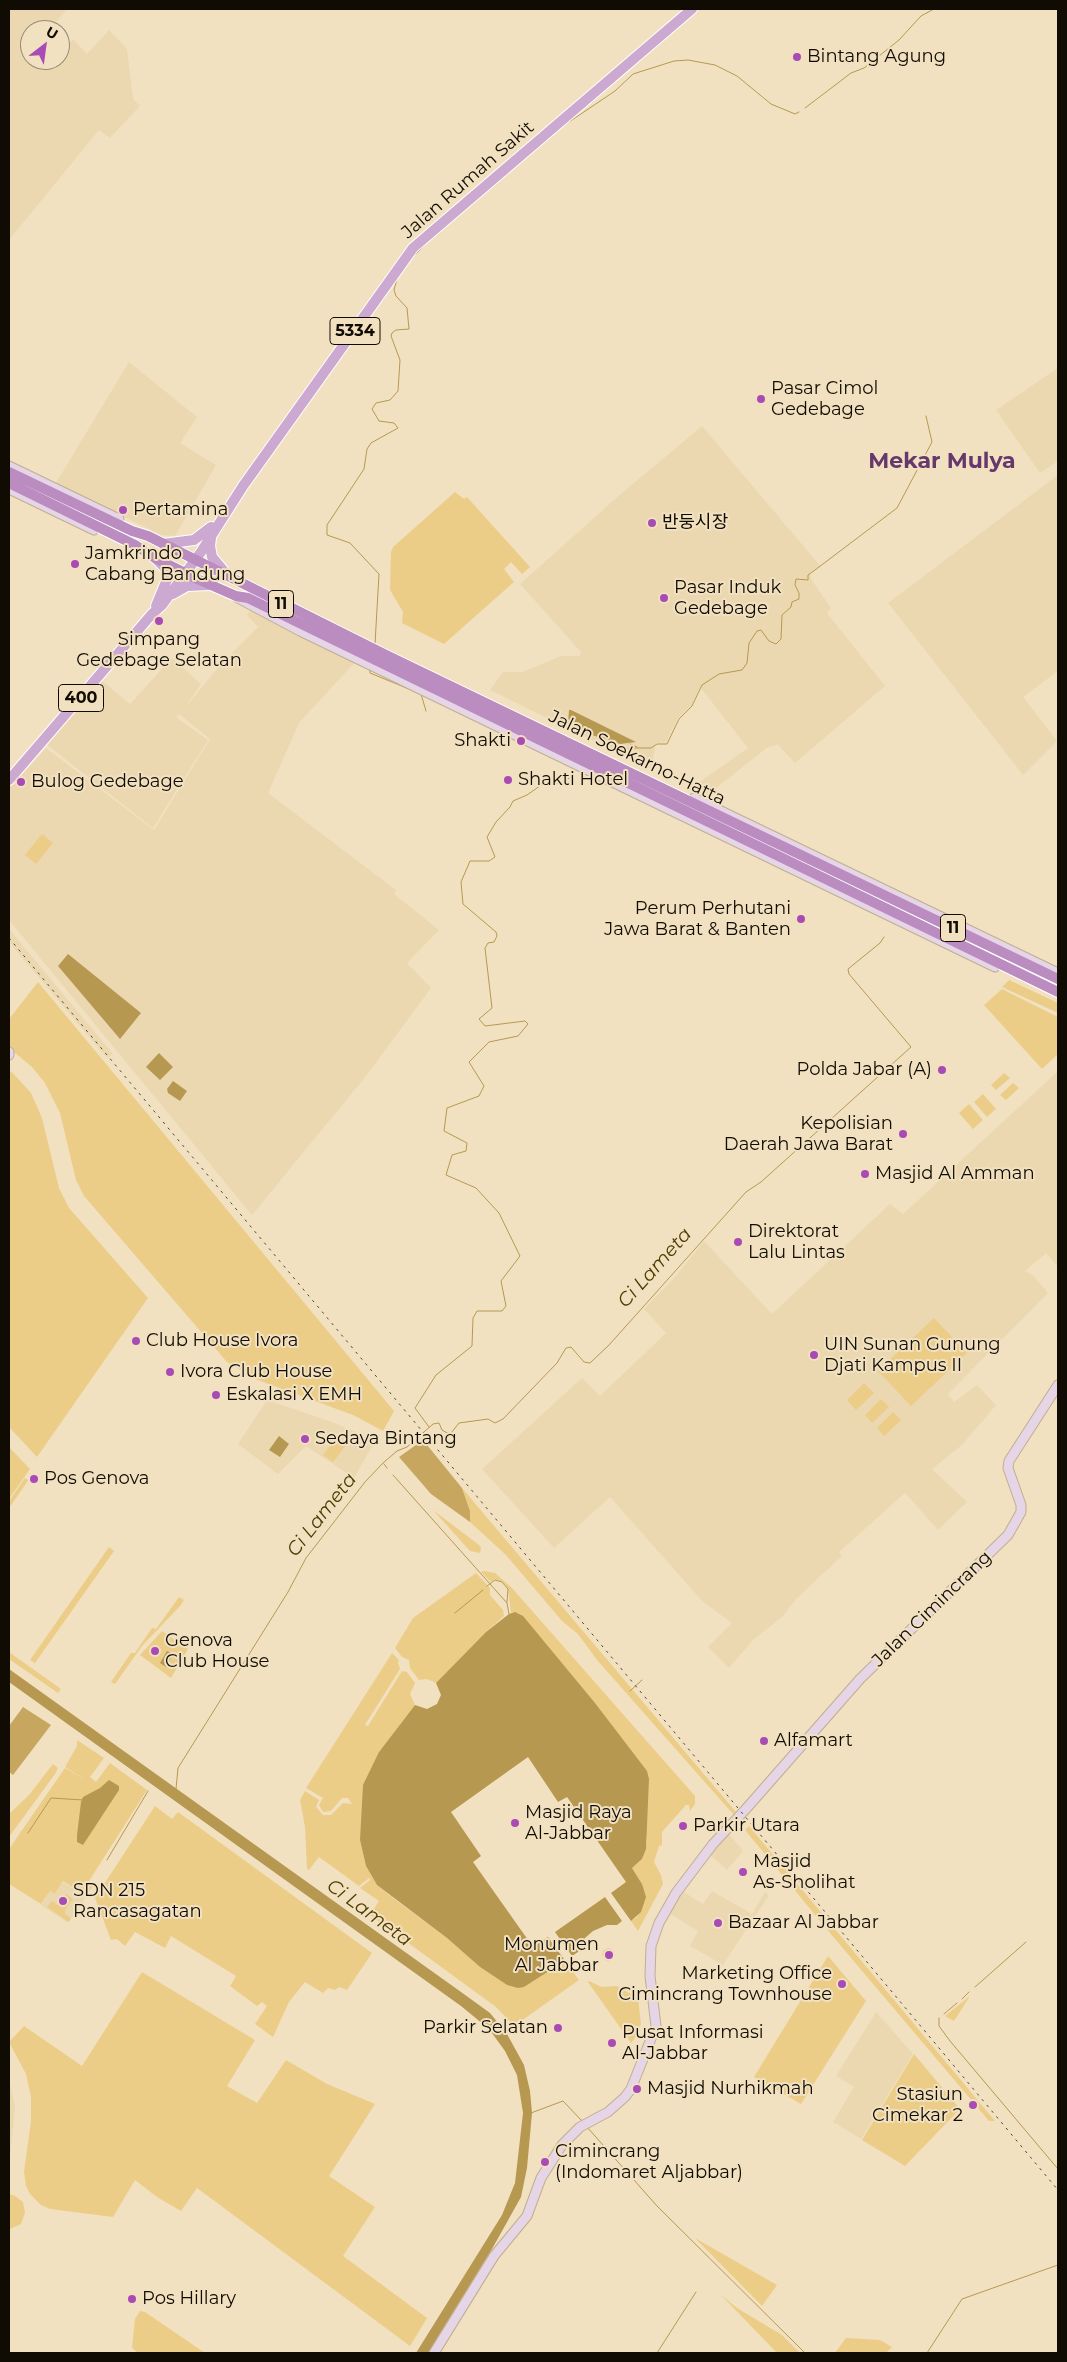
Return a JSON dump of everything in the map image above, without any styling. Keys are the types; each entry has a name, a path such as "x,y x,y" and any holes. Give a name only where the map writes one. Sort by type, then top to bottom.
{"highway":[{"name":"Jalan Soekarno-Hatta","path":"9,472 132,531 148,536 339,632 383,659 483,713 532,731"},
{"name":"Jalan Soekarno-Hatta","path":"9,483 213,586 236,596 248,598 359,643"},
{"path":"324,619 339,632"},
{"name":"Jalan Soekarno-Hatta","path":"383,659 683,804 746,840 1058,992"},
{"path":"454,705 483,713"},
{"name":"Jalan Soekarno-Hatta","path":"683,804 714,810 1058,979"},
{"path":"746,840 760,853"},
{"path":"908,918 919,930"},
{"path":"1000,945 1014,958"}],"main road":[{"name":"Jalan Rumah Sakit","path":"157,608 183,572 195,560 222,511 230,506 414,248 692,9"},
{"path":"9,466 126,523 148,536"},
{"path":"9,489 133,550 156,558 165,568 168,577 157,608"},
{"path":"163,544 185,543 212,531"},
{"path":"212,531 211,553 214,561 223,570"},
{"name":"Jalan Soekarno-Hatta","path":"195,560 223,570 324,619 359,643"},
{"path":"157,608 183,587 197,584 213,586"},
{"name":"Jalan Soekarno-Hatta","path":"236,596 246,603 369,664 383,659 454,705 532,731 714,810"},
{"name":"400","path":"9,780 157,608"},
{"name":"Jalan Soekarno-Hatta","path":"532,731 760,853 1058,998"},
{"name":"Jalan Soekarno-Hatta","path":"849,875 1058,973"},
{"name":"Jalan Cimincrang","path":"434,2353 494,2256 527,2216 541,2178 559,2150 569,2137 583,2125 608,2112 625,2097 630,2089 656,2026 650,1968 654,1935 664,1913 693,1869 860,1679 1008,1535 1021,1512 1021,1505 1008,1468 1009,1461 1058,1385"}],"shaded area":[{"path":"9,9 67,9 58,20 20,20 20,70 70,70 70,42 73,39 87,54 109,30 127,49 133,99 140,106 110,138 99,130 9,240"},
{"path":"129,362 197,417 180,443 216,465 175,536 161,535 56,483"},
{"path":"1058,368 1058,461 1040,473 996,410"},
{"name":"Pasar Induk Gedebage","path":"702,426 821,567 810,572 811,579 831,608 827,613 885,686 795,763 778,745 768,747 706,796 691,788 748,748 700,687 692,705 678,718 666,742 656,743 651,769 490,690 503,672 523,672 561,656 580,656 581,652 520,584 622,493"},
{"path":"1058,475 1058,671 1023,697 1057,741 1023,775 888,603"},
{"path":"455,492 464,499 467,497 530,567 522,574 511,562 504,569 514,582 444,644 402,623 403,612 390,590 391,552 393,547"},
{"path":"251,609 357,660 299,723 268,793 396,890 394,894 439,930 407,963 431,988 366,1076 252,1215 9,920 9,788 46,748 154,830 210,739 179,714 176,717 208,740 153,828 46,744 102,681 130,704 172,658 201,684 184,709 221,664 258,627 247,615"},
{"path":"569,710 636,742 620,744 592,735 568,724"},
{"path":"42,834 53,843 36,864 25,855"},
{"path":"9,929 113,1054 107,1058 9,942"},
{"path":"68,954 141,1013 120,1039 58,966"},
{"path":"1009,980 1058,1003 1058,1013 1002,987"},
{"path":"38,982 394,1411 383,1431 353,1415 255,1379 227,1362 84,1196 76,1180 60,1113 45,1083 32,1067 9,1048 9,1019"},
{"path":"1002,989 1058,1017 1058,1054 1042,1069 984,1005"},
{"path":"159,1053 173,1067 160,1080 146,1067"},
{"path":"11,1071 31,1093 42,1118 59,1188 69,1208 148,1298 37,1457 9,1427 9,1077"},
{"name":"UIN Sunan Gunung Djati Kampus II","path":"1058,1071 1058,1267 1046,1253 1025,1271 1034,1276 1048,1293 948,1394 954,1402 977,1385 996,1405 962,1445 932,1469 967,1502 938,1530 905,1493 839,1552 842,1556 797,1598 782,1617 753,1640 729,1668 708,1647 732,1623 703,1602 610,1497 554,1548 482,1469 582,1378 600,1396 666,1333 644,1309 676,1276 704,1241 772,1314 890,1204 903,1214"},
{"path":"1004,1073 1010,1078 996,1090 991,1085"},
{"path":"173,1081 187,1091 180,1101 168,1093 167,1089"},
{"path":"1013,1083 1019,1088 1006,1100 1000,1095"},
{"path":"983,1094 996,1109 987,1117 974,1102"},
{"path":"969,1104 983,1120 973,1129 959,1113"},
{"path":"934,1318 967,1353 911,1406 878,1371"},
{"path":"864,1383 874,1393 856,1410 847,1400"},
{"path":"881,1399 889,1407 872,1423 865,1415"},
{"name":"Sedaya Bintang","path":"267,1400 332,1422 363,1435 374,1443 354,1478 306,1446 278,1474 238,1444"},
{"path":"893,1412 901,1420 884,1436 877,1428"},
{"path":"279,1436 289,1444 280,1457 269,1450"},
{"path":"336,1438 346,1445 333,1462 323,1455"},
{"path":"423,1440 462,1488 470,1511 470,1522 431,1494 399,1457"},
{"path":"9,1447 30,1469 9,1499"},
{"path":"25,1478 28,1480 9,1508 9,1501"},
{"path":"462,1488 736,1812 733,1814 597,1660 578,1634 562,1621 506,1555 470,1522 470,1511"},
{"path":"433,1510 479,1545 481,1548 480,1553 470,1551"},
{"path":"109,1547 114,1551 35,1663 30,1660"},
{"path":"481,1572 495,1573 512,1588 695,1796 695,1804 690,1811 689,1805 686,1805 662,1832 662,1845 659,1846 654,1862 661,1875 663,1884 638,1931 631,1921 637,1917 642,1884 632,1868 642,1859 647,1841 646,1833 515,1612 511,1613 508,1589 503,1582 495,1579 491,1582"},
{"path":"476,1573 490,1588 490,1595 503,1610 504,1616 436,1683 427,1679 419,1680 410,1668 409,1660 402,1657 395,1648 413,1618"},
{"path":"179,1597 184,1600 181,1605 142,1646 115,1684 111,1682 131,1653 135,1653 152,1628 156,1629"},
{"path":"515,1612 523,1616 595,1703 647,1771 649,1779 646,1849 642,1859 632,1868 642,1884 646,1897 641,1912 631,1921 611,1893 626,1882 567,1797 558,1802 528,1757 451,1812 481,1856 473,1862 533,1947 548,1937 566,1962 524,1987 518,1988 507,1985 480,1967 447,1938 377,1885 366,1866 360,1840 363,1785 379,1752 415,1705 427,1709 437,1704 441,1695 436,1683 486,1632 509,1614"},
{"path":"162,1631 188,1649 171,1678 140,1655"},
{"path":"167,1651 173,1654 166,1667 160,1663"},
{"path":"9,1652 61,1689 58,1693 9,1659"},
{"path":"392,1653 399,1660 400,1669 365,1725 368,1726 402,1671 407,1672 415,1683 410,1694 415,1705 379,1752 360,1840 366,1866 377,1885 447,1938 480,1967 507,1985 524,1987 566,1962 579,1980 514,2026 496,2007 370,1915 379,1901 360,1888 370,1880 369,1878 359,1886 319,1857 309,1870 307,1869 305,1827 300,1800 305,1791 319,1800 316,1807 323,1815 331,1815 343,1803 352,1804 348,1798 342,1798 331,1811 323,1812 319,1805 323,1798 306,1788"},
{"path":"9,1669 490,2013 507,2034 524,2065 530,2091 532,2113 527,2168 521,2197 492,2249 428,2353 416,2353 502,2215 515,2183 523,2113 517,2075 505,2051 489,2029 461,2006 9,1682"},
{"path":"23,1707 51,1725 13,1775 9,1772 9,1726"},
{"path":"77,1740 104,1758 90,1777 96,1782 110,1763 147,1790 89,1881 94,1885 86,1896 63,1881 55,1894 50,1891 41,1904 9,1884 9,1849 65,1768 86,1780 65,1767 77,1746"},
{"path":"53,1764 58,1768 55,1774 9,1837 9,1814 29,1795"},
{"path":"109,1780 119,1786 119,1790 83,1845 77,1842 77,1835 83,1797 100,1788"},
{"path":"155,1806 172,1819 178,1812 372,1953 347,1990 339,1987 335,1990 328,1988 323,1993 305,1982 289,2002 273,2037 255,2024 267,2006 262,2002 257,2006 230,1986 236,1976 171,1936 165,1948 135,1932 125,1946 117,1939 111,1940 95,1898"},
{"path":"749,1826 995,2121 989,2121 830,1933 745,1830"},
{"path":"728,1833 743,1851 727,1870 709,1854"},
{"name":"SDN 215 Rancasagatan","path":"63,1882 86,1897 68,1923 41,1905 50,1891 55,1894"},
{"name":"Bazaar Al Jabbar","path":"682,1891 703,1904 712,1891 752,1914 765,1892 769,1895 723,1965 690,1946 698,1931 669,1913"},
{"path":"66,1894 73,1899 65,1910 65,1914 71,1918 69,1922 47,1907 52,1901 58,1905"},
{"path":"605,1897 622,1921 617,1925 607,1925 593,1931 585,1938 578,1952 572,1956 555,1932"},
{"path":"609,1948 614,1951 615,1956 609,1962 605,1960 602,1954 604,1950"},
{"path":"828,1956 866,2001 801,2104 754,2077"},
{"path":"142,1972 255,2040 227,2086 257,2103 286,2060 327,2084 375,2104 329,2176 375,2207 343,2256 427,2318 410,2346 197,2188 181,2211 157,2197 135,2180 113,2217 50,2209 41,2205 30,2194 26,2186 24,2172 31,2121 31,2097 26,2074 9,2042 24,2026 82,2066"},
{"path":"588,1982 602,1987 617,1986 638,1998 641,2024 637,2035 631,2043"},
{"path":"970,1996 954,2021 945,2016"},
{"path":"876,2012 913,2054 861,2139 833,2122 854,2087 836,2076"},
{"path":"914,2054 960,2109 905,2166 862,2140"},
{"path":"9,2079 15,2106 9,2166"},
{"path":"9,2194 23,2202 25,2213 21,2224 10,2229"},
{"path":"695,2238 777,2285 762,2306"},
{"path":"721,2295 737,2308 782,2335 800,2353 777,2353"},
{"path":"140,2311 145,2312 205,2353 138,2353 132,2348 135,2319"},
{"path":"846,2338 880,2340 892,2347 886,2353 835,2353"}],"waterway":[{"path":"805,108 851,73 864,68 899,40 921,16 934,9"},
{"path":"563,126 615,91 633,74 674,61 688,60 715,65 737,76 771,104 795,114 799,112"},
{"path":"411,259 428,242 511,171"},
{"path":"375,644 379,574 350,543 327,535 327,525 364,469 367,449 371,443 398,428 394,423 379,421 372,409 376,403 390,400 398,391 400,360 391,336 396,330 409,329 407,308 396,296 394,290 397,279"},
{"path":"612,752 633,748 651,748 657,744 667,744 679,719 692,706 702,685 719,674 742,670 747,663 749,643 757,631 761,630 769,641 776,644 781,639 782,615 791,607 792,602 799,599 799,593 795,585 796,579 808,580 808,575 897,508 932,442 926,416"},
{"path":"370,670 370,673 421,694 426,711"},
{"path":"630,744 637,747"},
{"path":"429,1427 415,1408 436,1375 472,1346 473,1318 477,1311 502,1311 506,1306 501,1281 520,1256 499,1213 476,1188 446,1175 452,1155 466,1151 467,1143 444,1131 447,1108 479,1096 484,1086 469,1062 489,1042 518,1036 528,1024 525,1021 485,1026 479,1019 492,1008 485,948 488,943 494,942 497,936 496,932 463,904 461,882 470,861 489,861 495,857 487,837 513,801 527,795 547,781 560,784 574,775"},
{"name":"Ci Lameta","path":"176,1789 178,1768 288,1592 306,1558 365,1482 383,1463 397,1451 407,1447 433,1424 439,1423 442,1430 451,1433 459,1423 488,1419 495,1423 503,1419 557,1363 566,1348 571,1347 584,1362 590,1363 609,1345 746,1192 761,1182 911,1047 849,974 848,969 880,943 884,937"},
{"name":"Ci Lameta","path":"384,1464 387,1468"},
{"path":"393,1475 507,1603 509,1614"},
{"path":"487,1586 495,1580 502,1582 508,1589 507,1602"},
{"path":"455,1613 483,1590"},
{"path":"630,1691 642,1680"},
{"path":"107,1860 148,1791"},
{"path":"28,1833 51,1798 83,1800"},
{"path":"975,1987 1026,1942"},
{"path":"962,1999 969,1992"},
{"path":"944,2014 957,2003"},
{"path":"939,2018 939,2026 950,2041 1058,2169"},
{"path":"531,2113 563,2101 583,2122"},
{"path":"587,2127 657,2206 805,2353"},
{"path":"927,2353 962,2299 1058,2265"},
{"path":"657,2353 696,2292"}],"railway":[{"path":"9,938 1058,2190"}],"place":[{"name":"Bintang Agung","path":"797,57"},
{"name":"Pasar Cimol Gedebage","path":"761,399"},
{"name":"Pertamina","path":"123,510"},
{"name":"반둥시장","path":"652,523"},
{"name":"Jamkrindo Cabang Bandung","path":"75,564"},
{"name":"Pasar Induk Gedebage","path":"664,598"},
{"name":"Simpang Gedebage Selatan","path":"159,621"},
{"name":"Shakti","path":"521,741"},
{"name":"Shakti Hotel","path":"508,780"},
{"name":"Bulog Gedebage","path":"21,782"},
{"name":"Perum Perhutani Jawa Barat & Banten","path":"801,919"},
{"name":"Polda Jabar (A)","path":"942,1070"},
{"name":"Kepolisian Daerah Jawa Barat","path":"903,1134"},
{"name":"Masjid Al Amman","path":"865,1174"},
{"name":"Direktorat Lalu Lintas","path":"738,1242"},
{"name":"Club House Ivora","path":"136,1341"},
{"name":"UIN Sunan Gunung Djati Kampus II","path":"814,1355"},
{"name":"Ivora Club House","path":"170,1372"},
{"name":"Eskalasi X EMH","path":"216,1395"},
{"name":"Sedaya Bintang","path":"305,1439"},
{"name":"Pos Genova","path":"34,1479"},
{"name":"Genova Club House","path":"155,1651"},
{"name":"Alfamart","path":"764,1741"},
{"name":"Masjid Raya Al-Jabbar","path":"515,1823"},
{"name":"Parkir Utara","path":"683,1826"},
{"name":"Masjid As-Sholihat","path":"743,1872"},
{"name":"SDN 215 Rancasagatan","path":"63,1901"},
{"name":"Bazaar Al Jabbar","path":"718,1923"},
{"name":"Monumen Al Jabbar","path":"609,1955"},
{"name":"Marketing Office Cimincrang Townhouse","path":"842,1984"},
{"name":"Parkir Selatan","path":"558,2028"},
{"name":"Pusat Informasi Al-Jabbar","path":"612,2043"},
{"name":"Masjid Nurhikmah","path":"637,2089"},
{"name":"Stasiun Cimekar 2","path":"973,2105"},
{"name":"Cimincrang (Indomaret Aljabbar)","path":"545,2162"},
{"name":"Pos Hillary","path":"132,2299"}],"district":[{"name":"Mekar Mulya","path":"942,462"}]}
